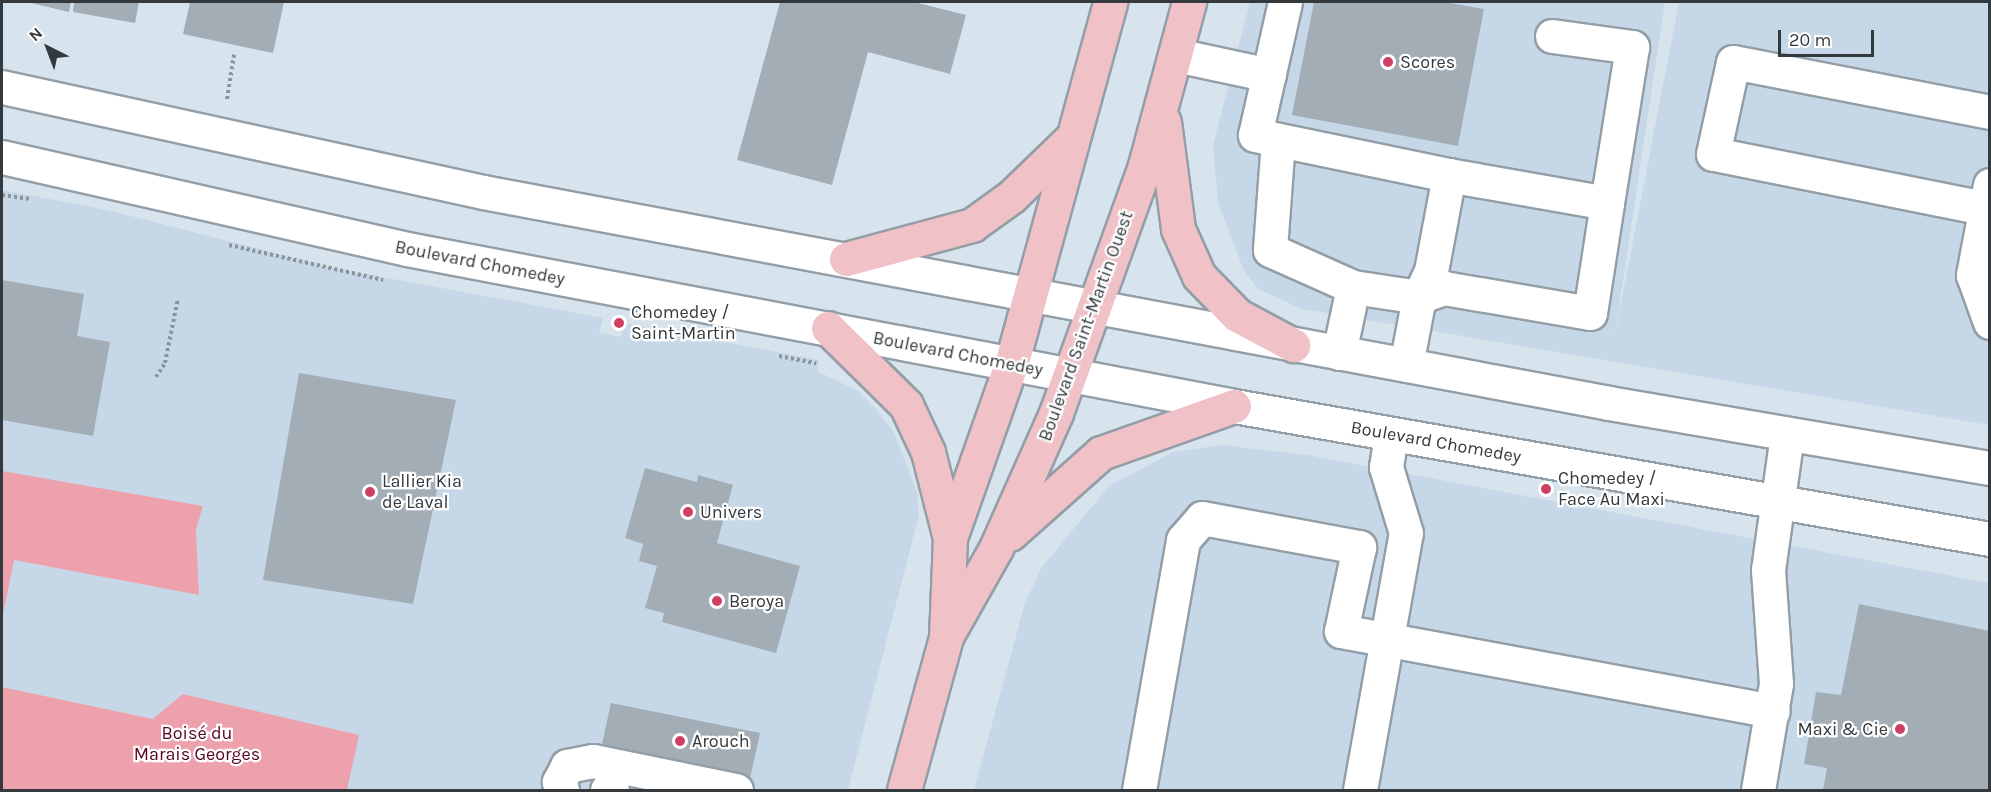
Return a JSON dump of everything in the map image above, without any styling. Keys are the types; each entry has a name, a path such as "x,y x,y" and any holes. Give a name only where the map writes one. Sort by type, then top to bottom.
{"main road":[{"name":"Boulevard Saint-Martin Ouest","path":"904,790 946,637 950,538 1011,365 1110,2"},
{"name":"Boulevard Saint-Martin Ouest","path":"946,637 996,548 1070,376 1096,308 1163,111 1189,2"},
{"path":"1163,111 1174,210 1191,262 1238,315 1293,345"},
{"path":"846,259 972,225 1012,196 1074,137"},
{"path":"828,328 906,405 928,452 950,538"},
{"path":"996,548 1101,453 1234,406"}],"street":[{"path":"1285,2 1255,135 1449,175 1607,203"},
{"path":"1278,140 1270,250 1353,287 1419,297 1444,288 1590,313 1632,47 1552,36"},
{"path":"1176,56 1269,75"},
{"path":"1989,112 1733,62 1713,154 1987,197 1973,275 1989,322"},
{"path":"2,87 191,125 342,165 1293,345 1989,468"},
{"name":"Boulevard Chomedey","path":"2,157 407,249 1070,376 1989,539"},
{"path":"1406,365 1419,297 1431,271 1449,175"},
{"path":"1339,353 1353,287"},
{"path":"1360,790 1406,533 1386,468 1391,434"},
{"path":"1758,790 1773,711 1777,667 1767,587 1776,500 1788,434"},
{"path":"1139,790 1183,540 1194,522 1222,519 1359,547 1341,631 1773,711"},
{"path":"562,790 562,773 583,761 736,790"}],"path":[{"path":"227,99 234,55"},
{"path":"156,377 165,363 178,298"}],"shaded area":[{"path":"1250,2 1665,2 1615,334 1679,2 1989,2 1989,425 1302,309 1258,289 1244,271 1218,202 1213,145"},
{"path":"2,190 107,210 334,268 603,318 599,333 621,337 624,323 819,360 817,371 858,391 877,410 894,433 917,492 919,515 848,790 347,790 358,735 184,694 153,719 2,687 2,620 13,560 199,595 196,530 203,506 2,473"},
{"path":"1222,445 1313,456 1989,583 1989,790 974,790 1025,603 1042,567 1110,485 1174,452"}],"green space":[{"path":"2,471 203,506 196,530 199,595 14,560 2,620"},
{"name":"Boisé du Marais Georges","path":"2,687 153,719 183,694 359,735 347,790 2,790"}],"building":[{"path":"27,2 71,2 69,12"},
{"path":"74,2 139,2 135,23 73,12"},
{"path":"190,2 284,2 273,53 183,34"},
{"path":"780,2 914,2 966,15 950,74 868,52 832,185 737,160"},
{"name":"Scores","path":"1314,2 1444,2 1484,9 1458,146 1292,115"},
{"path":"2,280 84,294 77,336 110,342 93,436 2,420"},
{"path":"299,373 456,400 413,604 263,580"},
{"path":"645,468 697,482 698,475 733,485 717,543 800,566 776,653 662,622 664,613 645,608 657,566 639,561 643,544 625,538"},
{"name":"Maxi & Cie","path":"1859,604 1990,631 1990,790 1823,790 1827,768 1804,764 1816,692 1841,695"},
{"path":"611,703 760,733 749,783 600,753"}],"place":[{"name":"Scores","path":"1388,62"},
{"name":"Chomedey / Saint-Martin","path":"619,323"},
{"name":"Chomedey / Face Au Maxi","path":"1546,489"},
{"name":"Lallier Kia de Laval","path":"370,492"},
{"name":"Univers","path":"688,512"},
{"name":"Beroya","path":"717,601"},
{"name":"Maxi & Cie","path":"1900,729"},
{"name":"Arouch","path":"680,741"}]}
